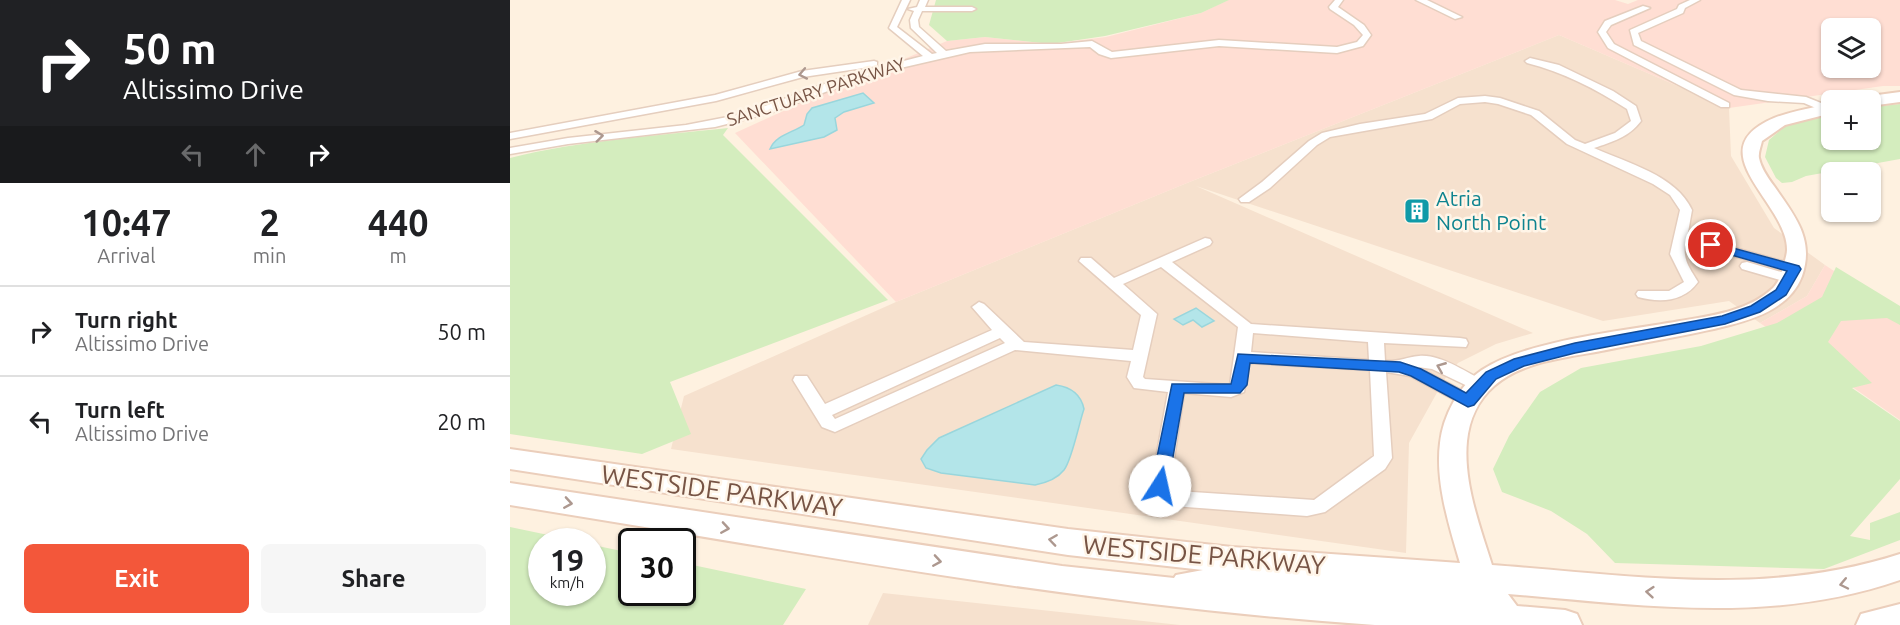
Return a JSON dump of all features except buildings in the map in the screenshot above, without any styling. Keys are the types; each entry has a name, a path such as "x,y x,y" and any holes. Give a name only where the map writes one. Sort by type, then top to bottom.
{"main road":[{"path":"1881,100 1900,97"},
{"path":"1510,623 1479,578 1454,467 1453,445 1457,420 1474,394 1491,375 1545,355 1725,320 1756,309 1781,292 1798,260 1797,238 1785,216 1752,170 1749,156 1750,145 1757,134 1768,125 1821,110"},
{"name":"WESTSIDE PARKWAY","path":"510,459 1121,549 1668,593 1743,595 1814,589 1846,584 1900,567"},
{"name":"WESTSIDE PARKWAY","path":"510,494 891,554 1152,591 1400,618 1565,625"},
{"path":"1152,591 1197,583 1247,580 1432,594 1460,588 1479,578"},
{"path":"1468,621 1479,578"},
{"path":"1873,625 1900,619"}],"street":[{"path":"906,0 893,22 893,28 934,53 984,47 1066,48 1092,44 1102,52 1111,55 1219,43 1337,50 1360,44 1367,35 1364,28 1346,18 1333,7 1339,0"},
{"path":"1420,0 1458,17"},
{"path":"1696,0 1680,11 1633,32 1633,38 1637,43 1738,93 1768,98 1806,100 1821,105"},
{"path":"1674,1 1686,5"},
{"path":"902,10 922,5 972,9"},
{"path":"922,5 915,17 915,28 934,53"},
{"path":"1671,14 1643,7 1608,23 1602,32 1611,46 1725,105"},
{"name":"SANCTUARY PARKWAY","path":"510,136 690,103 794,76 934,53"},
{"name":"SANCTUARY PARKWAY","path":"510,151 576,139 691,127 736,119 771,109 850,79 934,53"},
{"path":"1530,61 1556,67 1615,96 1632,108 1636,121 1631,128 1584,148"},
{"path":"1680,81 1706,78"},
{"path":"1245,199 1266,185 1313,143 1326,135 1360,127 1428,117 1446,106 1470,100 1492,100 1524,107 1545,119 1563,137 1657,181 1674,192 1682,201 1686,210 1679,242 1679,262 1690,282 1687,288 1679,293 1643,294"},
{"path":"1114,283 1205,242"},
{"path":"1679,242 1696,251 1743,260 1792,274"},
{"path":"1086,261 1149,314 1135,377 1140,384 1234,390 1240,385 1246,328 1244,324 1162,261"},
{"path":"979,307 1016,344 1028,348 1140,356"},
{"path":"1246,328 1460,343"},
{"path":"822,412 1003,331"},
{"path":"1177,387 1160,486 1165,493 1173,498 1312,508 1323,505 1383,458 1376,337"},
{"path":"801,380 831,425 840,424 1016,344"},
{"path":"1243,357 1400,367 1474,394"}],"shaded area":[{"path":"1228,0 1615,0 1628,4 1638,0 1900,0 1900,86 1821,90 1821,95 1729,108 1559,35 896,302 735,133 947,41 985,37 1051,44 1106,37 1201,13"},
{"path":"1559,35 1729,108 1731,156 1774,228 1825,265 1807,296 1760,323 1729,301 1603,321 1196,186 1533,333 1496,344 1458,363 1444,380 1409,443 1406,553 671,449 684,396 896,302"},
{"path":"1825,265 1900,315 1900,420 1760,323 1807,296"},
{"path":"883,593 1180,625 868,625"}],"green space":[{"path":"936,0 1229,0 1201,13 1105,36 1051,44 985,37 947,41 929,25"},
{"path":"1900,104 1900,159 1881,162 1821,162 1821,173 1792,182 1782,183 1776,178 1765,157 1769,140 1785,126 1821,117 1821,150 1881,150 1881,106"},
{"path":"728,128 723,135 888,300 670,382 691,434 642,454 510,434 510,158 591,143"},
{"path":"1836,267 1900,306 1900,325 1887,318 1841,321 1828,342 1872,383 1852,388 1900,421 1900,479 1850,536 1870,540 1870,523 1900,512 1900,540 1824,569 1615,563 1587,534 1551,511 1502,492 1493,469 1509,436 1540,392 1581,368 1701,346 1777,323 1822,297"},
{"path":"510,527 528,531 528,606 606,606 606,548 618,550 618,606 696,606 696,566 806,589 783,625 510,625"}],"water":[{"path":"863,93 874,103 844,112 835,118 837,130 824,137 770,149 780,137 804,125 807,114 812,108"},
{"path":"1196,308 1214,321 1202,327 1193,320 1183,325 1174,319"},
{"path":"1056,385 1074,392 1084,409 1067,465 1054,478 1035,485 941,473 926,468 921,459 939,438"}],"place":[{"name":"Atria North Point","path":"1417,211"}],"route":[{"path":"1160,486 1177,387 1234,390 1240,385 1243,357 1400,367 1416,372 1468,401 1491,375 1519,363 1575,348 1725,320 1756,309 1781,292 1795,269 1711,245"}]}
